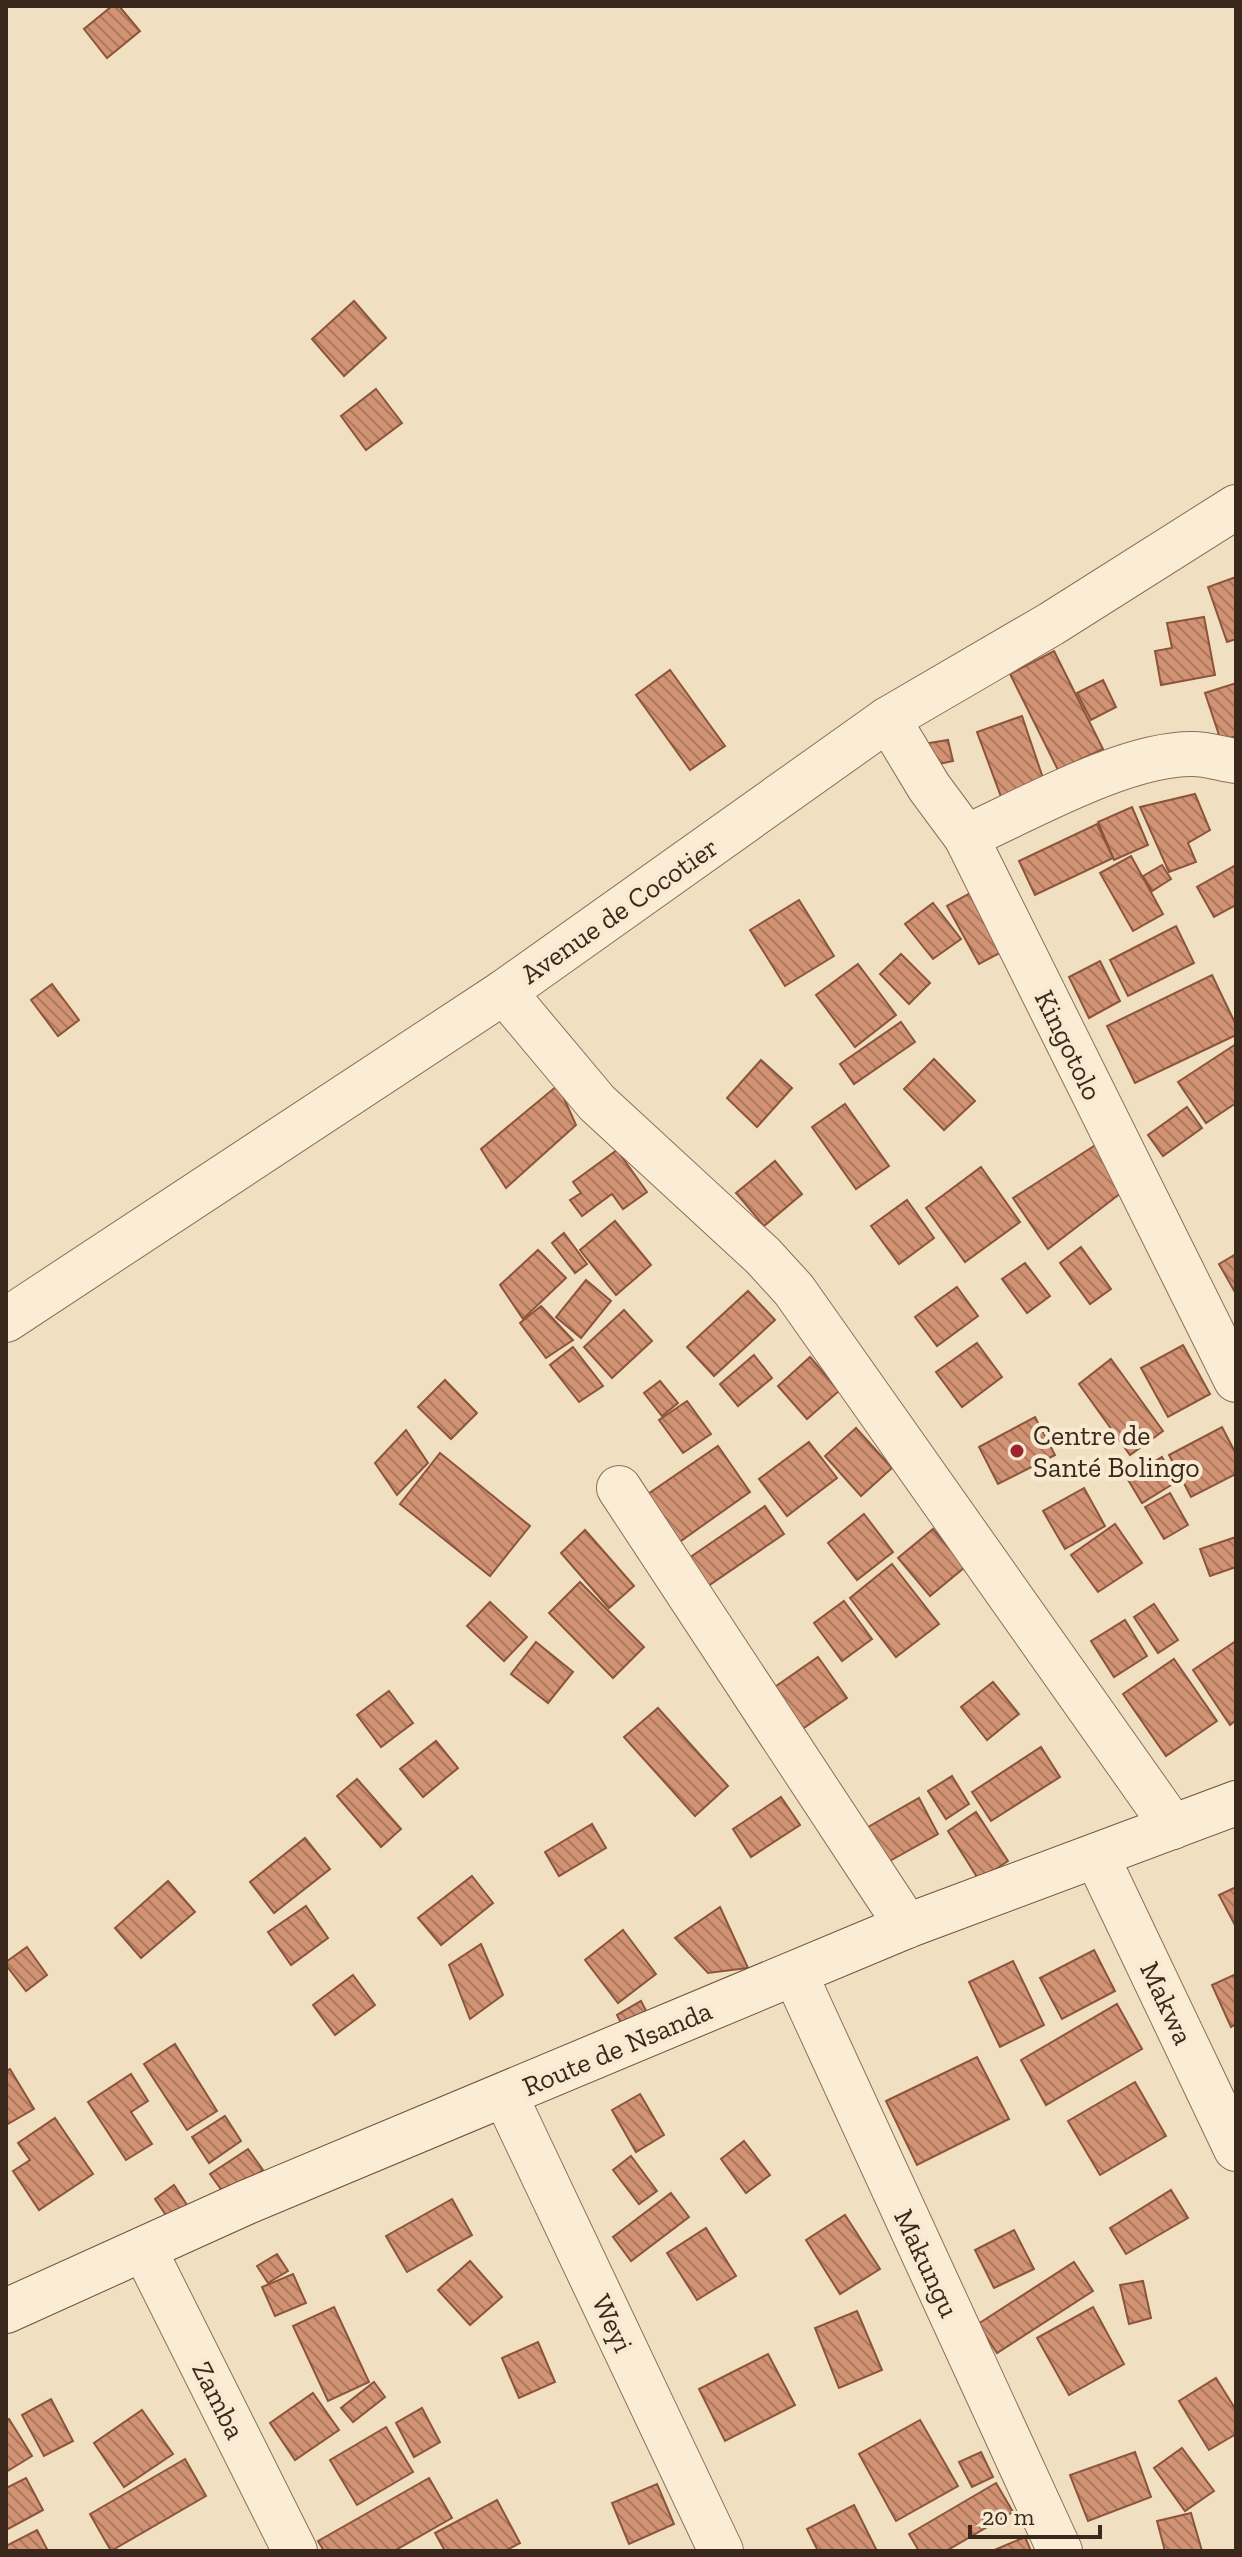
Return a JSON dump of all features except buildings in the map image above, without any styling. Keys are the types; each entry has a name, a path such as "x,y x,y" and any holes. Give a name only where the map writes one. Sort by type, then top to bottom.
{"street":[{"name":"Avenue de Cocotier","path":"6,1320 504,992 888,719 1051,624 1236,507"},
{"name":"Kingotolo","path":"888,719 929,787 966,837 1236,1380"},
{"path":"966,837 1111,771 1148,760 1193,754 1236,761"},
{"path":"504,992 597,1103 763,1256 794,1290 1173,1827"},
{"path":"619,1488 907,1926"},
{"name":"Route de Nsanda","path":"6,2311 247,2202 907,1926 1236,1803"},
{"name":"Makwa","path":"1097,1857 1236,2149"},
{"name":"Makungu","path":"795,1974 1060,2551"},
{"name":"Weyi","path":"505,2095 721,2551"},
{"name":"Zamba","path":"144,2249 295,2551"}],"place":[{"name":"Centre de Santé Bolingo","path":"1017,1451"}]}
